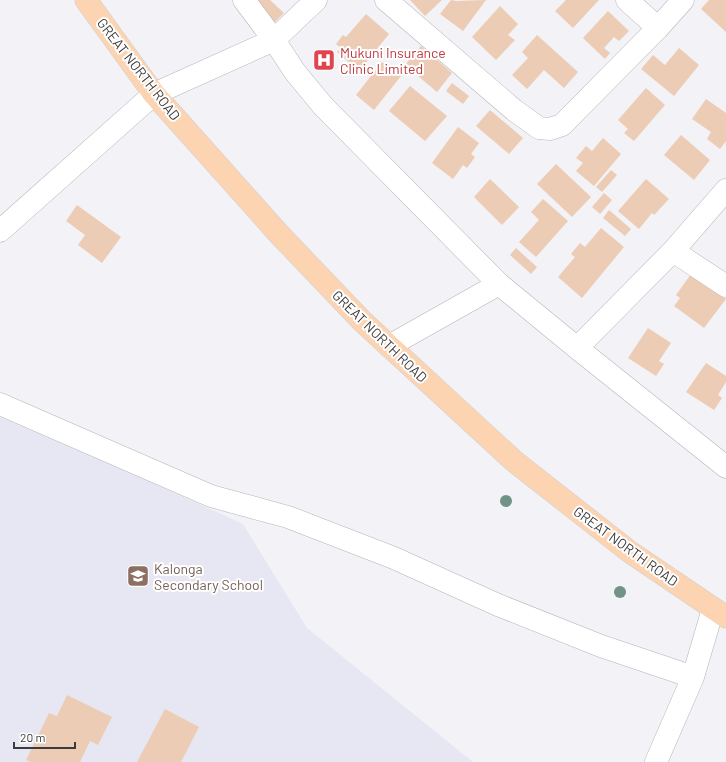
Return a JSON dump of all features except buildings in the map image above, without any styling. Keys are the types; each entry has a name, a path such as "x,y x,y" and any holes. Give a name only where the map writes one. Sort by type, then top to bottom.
{"highway":[{"name":"GREAT NORTH ROAD","path":"86,0 154,94 278,233 362,321 514,462 630,552 719,613"}],"street":[{"path":"244,0 274,40 295,72 323,106 499,284 726,467"},
{"path":"0,231 154,94 274,40 316,0"},
{"path":"386,0 514,110 539,128 550,129 562,125 658,28 683,0"},
{"path":"627,0 658,28"},
{"path":"577,348 673,251 726,190"},
{"path":"673,251 726,286"},
{"path":"389,346 499,284"},
{"path":"0,404 211,496 288,517 394,558 498,605 586,640 693,677"},
{"path":"658,761 719,613"}],"shaded area":[{"name":"Kalonga Secondary School","path":"0,414 243,524 307,628 473,762 0,762"}],"place":[{"name":"Mukuni Insurance Clinic Limited","path":"324,60"},
{"name":"Kalonga Secondary School","path":"138,576"}]}
